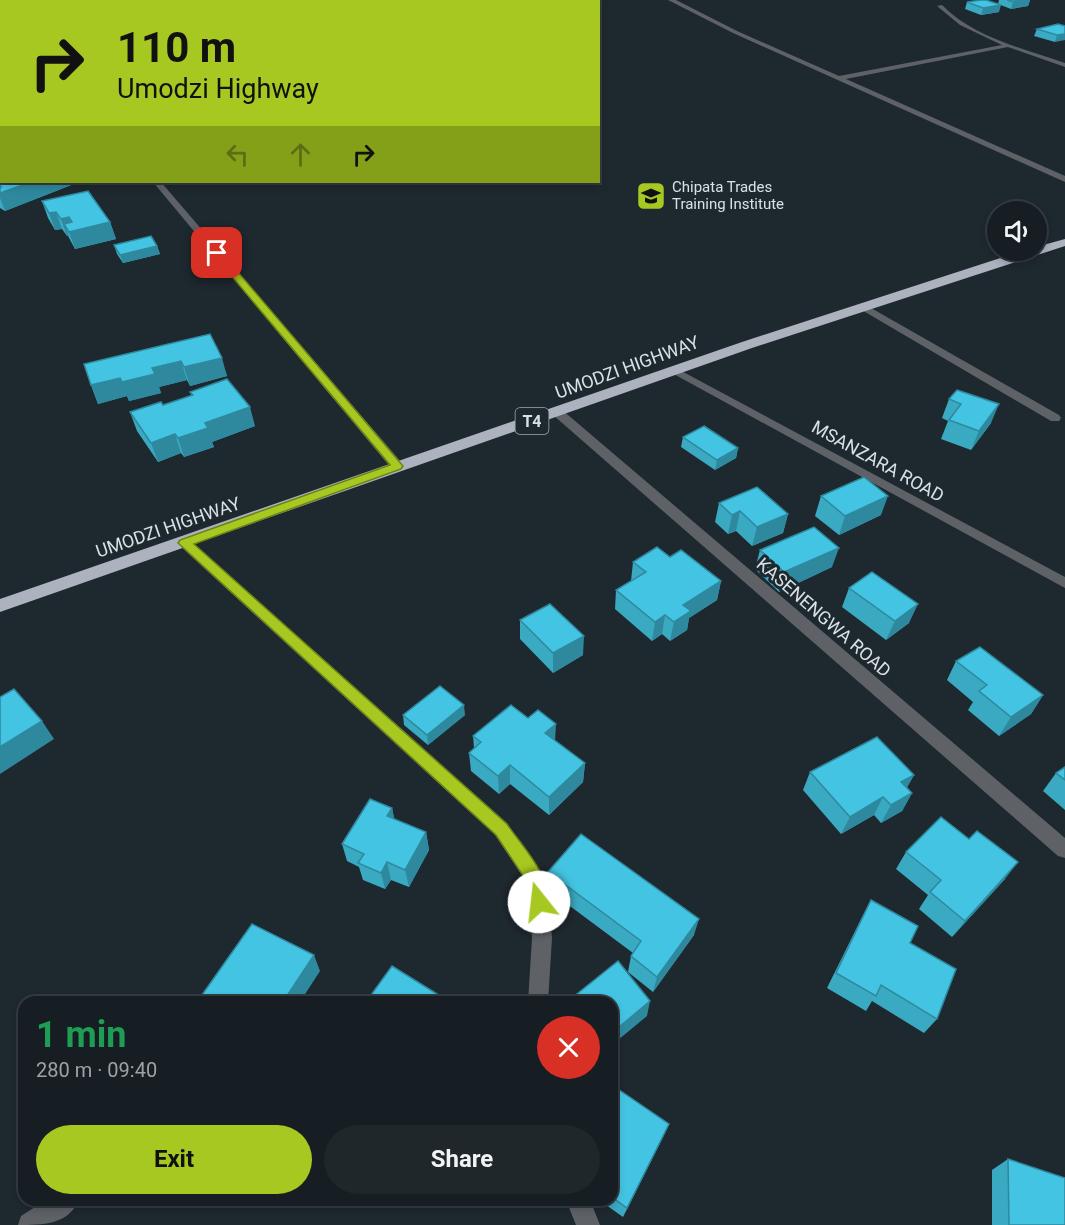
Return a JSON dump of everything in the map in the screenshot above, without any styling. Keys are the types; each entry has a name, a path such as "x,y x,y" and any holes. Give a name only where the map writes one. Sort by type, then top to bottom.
{"highway":[{"name":"UMODZI HIGHWAY","path":"0,606 674,370 1062,245"}],"street":[{"path":"671,0 735,32 1065,179"},
{"path":"940,6 951,18 1010,45 1064,65"},
{"path":"839,78 1010,45"},
{"path":"158,183 397,466"},
{"path":"864,307 1055,418"},
{"name":"MSANZARA ROAD","path":"674,370 1065,583"},
{"name":"KASENENGWA ROAD","path":"557,412 1065,850"},
{"path":"185,543 501,829 538,884 542,938 538,996"},
{"path":"30,1225 58,1206"},
{"path":"580,1206 588,1225"}],"building":[{"path":"986,0 1001,5 983,8 967,2"},
{"path":"1058,24 1065,26 1065,34 1057,35 1037,29"},
{"path":"0,183 28,183 0,193 0,187 2,187"},
{"path":"88,191 110,222 69,232 64,224 72,222 69,217 61,219 56,212 49,213 42,201"},
{"path":"151,236 157,246 120,255 114,245"},
{"path":"210,334 222,358 184,367 181,361 152,368 155,374 122,382 120,378 91,385 84,364"},
{"path":"227,379 250,407 205,423 208,428 178,438 175,434 151,443 130,412 161,402 163,405 193,395 190,392"},
{"path":"957,390 999,404 979,431 949,420 961,404 949,399"},
{"path":"704,426 738,448 717,460 683,437"},
{"path":"864,477 888,496 845,516 821,496"},
{"path":"757,487 788,514 757,527 740,511 732,515 719,503"},
{"path":"814,527 839,548 784,572 760,550"},
{"path":"657,547 670,557 681,550 721,581 683,605 691,611 674,622 665,615 655,622 616,590 646,572 633,562"},
{"path":"872,572 918,604 895,621 849,588"},
{"path":"550,604 584,636 553,653 520,620"},
{"path":"980,647 1043,695 1011,717 979,691 987,685 956,661"},
{"path":"440,686 464,705 427,735 403,715"},
{"path":"14,689 42,721 0,747 0,697"},
{"path":"511,705 528,718 538,710 556,724 545,733 585,763 549,797 510,765 498,776 469,753 481,742 473,736"},
{"path":"877,737 914,775 901,782 912,793 891,805 883,797 850,817 810,772"},
{"path":"1065,767 1065,780 1056,773"},
{"path":"370,799 392,808 387,816 426,832 405,870 387,862 381,873 358,863 364,854 342,844"},
{"path":"941,817 969,839 977,831 1018,862 965,921 930,892 941,880 906,852"},
{"path":"581,834 699,919 657,977 631,956 641,941 548,872"},
{"path":"871,900 918,926 910,943 956,969 937,1019 881,985 876,996 836,973"},
{"path":"252,924 314,955 287,996 201,996"},
{"path":"618,961 650,1001 618,1028 618,996 574,996"},
{"path":"392,966 440,996 370,996"},
{"path":"618,1089 669,1124 627,1208 618,1201"},
{"path":"1008,1159 1065,1178 1065,1225 1009,1225"}],"place":[{"name":"Chipata Trades Training Institute","path":"651,196"}],"route":[{"path":"217,253 397,466 185,543 501,829 538,884 539,902"}]}
